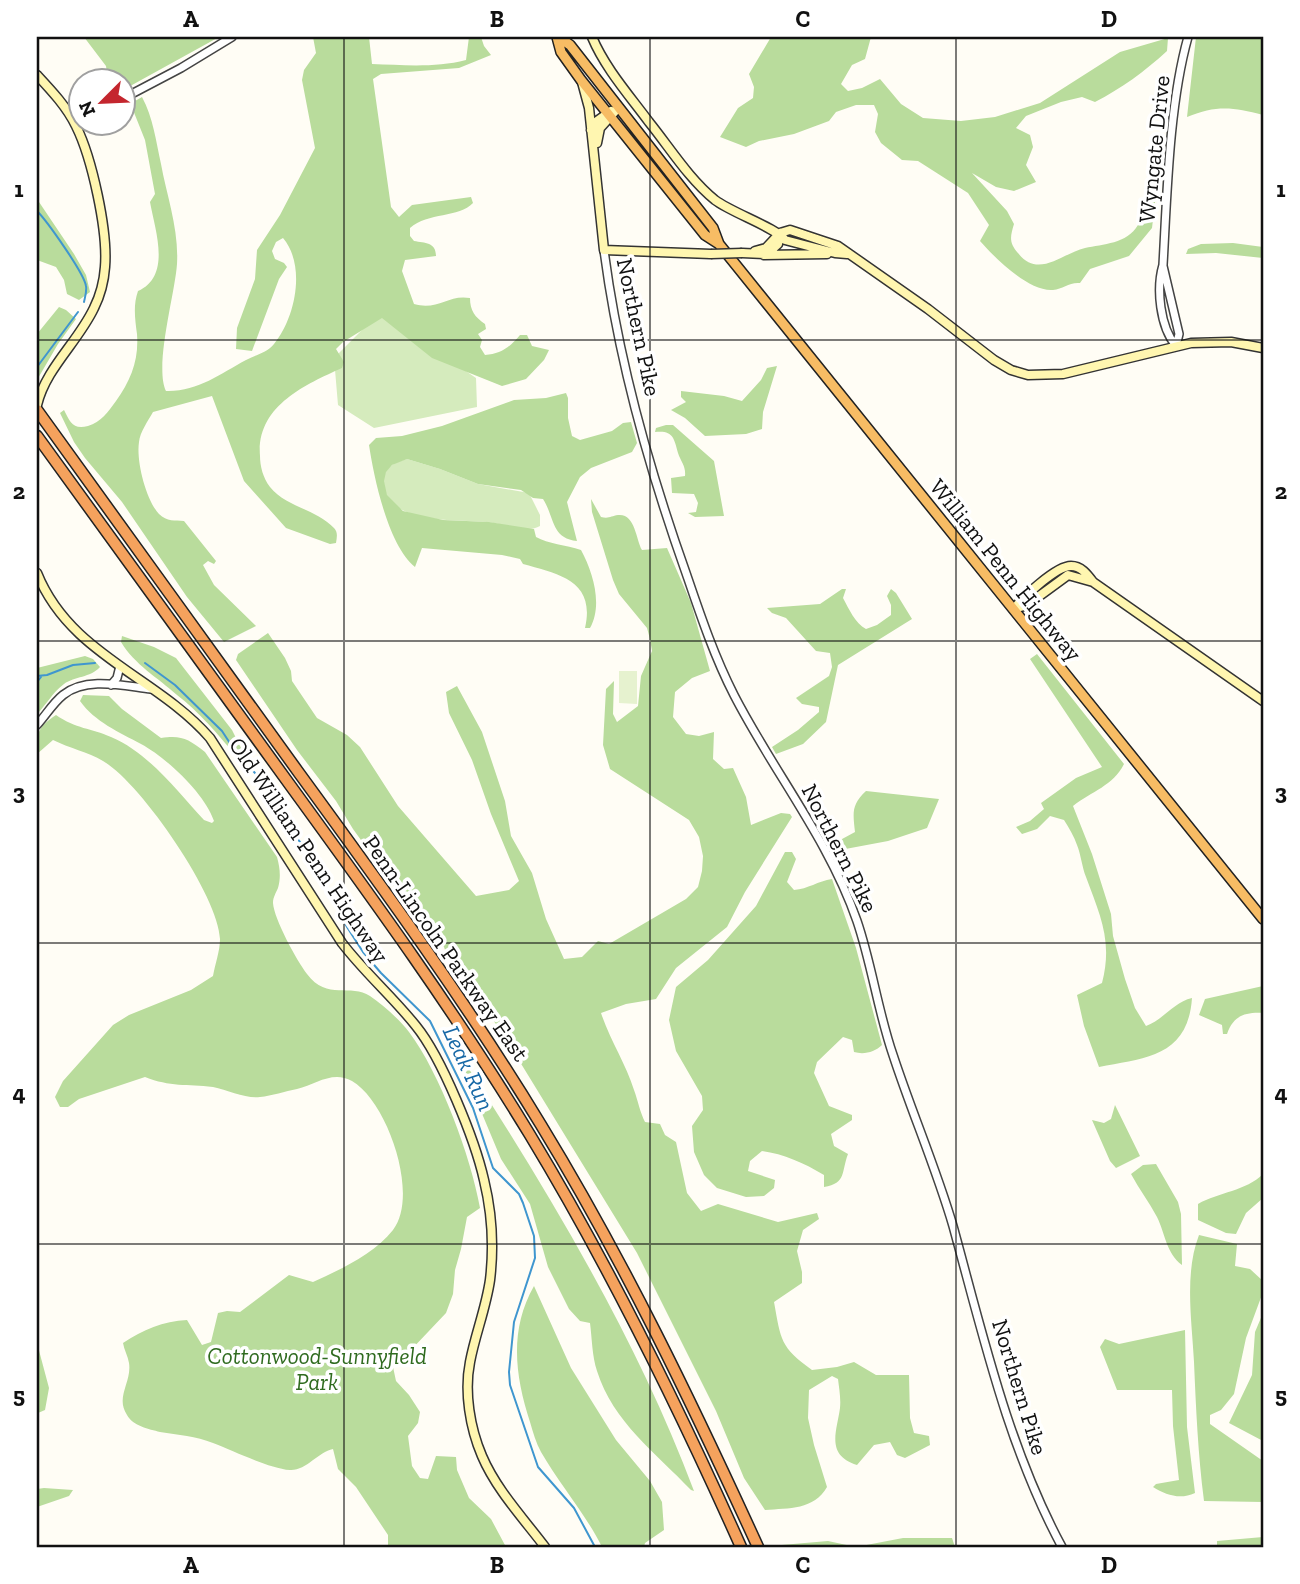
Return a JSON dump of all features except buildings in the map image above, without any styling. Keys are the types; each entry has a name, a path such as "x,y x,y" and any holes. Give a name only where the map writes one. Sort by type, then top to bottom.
{"highway":[{"name":"William Penn Highway","path":"558,37 561,52 581,80 705,235 719,244 1263,919"},
{"name":"William Penn Highway","path":"558,37 570,45 713,228 719,244"},
{"name":"Penn-Lincoln Parkway East","path":"37,408 417,936 506,1068 582,1195 648,1315 758,1547"},
{"name":"Penn-Lincoln Parkway East","path":"37,436 405,944 505,1095 619,1292 670,1393 741,1547"}],"main road":[{"path":"592,37 610,70 704,190 733,212 780,233 785,240 847,254"},
{"path":"37,75 66,108"},
{"name":"Northern Pike","path":"581,80 588,101 604,250 778,256 835,253"},
{"path":"591,130 594,124 618,107"},
{"name":"Northern Pike","path":"596,164 597,132 609,115"},
{"path":"37,408 49,377 92,312 104,276 106,251 81,136"},
{"path":"780,233 790,230 838,246 911,296 994,360 1023,373 1041,376 1063,374 1176,346 1222,341 1263,348"},
{"name":"Northern Pike","path":"742,253 766,248 780,233"},
{"path":"764,255 776,246 780,233"},
{"name":"Old William Penn Highway","path":"37,573 51,601 69,625 120,666 187,713 210,738 342,943 418,1028 442,1071 479,1161 488,1198 492,1237 489,1285 469,1370 468,1394 472,1422 479,1448 490,1471 545,1547"},
{"path":"1014,609 1027,605 1068,575 1093,582 1263,701"}],"street":[{"path":"136,92 232,37"},
{"name":"Wyngate Drive","path":"1176,346 1168,337 1160,295 1173,133 1180,71 1188,37"},
{"name":"Northern Pike","path":"604,250 616,323 638,415 664,509 707,634 736,698 812,829 851,906 864,944 893,1057 942,1188 1010,1427 1032,1487 1062,1547"},
{"path":"111,685 117,678 120,666"},
{"path":"37,724 58,699 70,690 84,685 151,689"}],"green space":[{"path":"84,37 219,37 136,83 136,66 106,66"},
{"path":"313,37 369,37 372,64 443,64 466,60 469,37 481,37 491,55 459,68 381,74 373,79 391,207 399,217 412,205 471,197 473,203 460,211 425,219 410,228 410,236 414,241 432,246 436,256 405,260 402,271 414,304 422,306 455,298 470,298 474,313 485,324 486,329 478,334 482,340 480,347 485,355 505,349 520,335 527,335 532,346 549,350 544,360 526,379 502,386 432,358 382,318 343,342 336,349 344,362 342,368 298,390 285,400 266,424 261,439 261,464 268,483 284,499 319,516 334,528 337,533 336,543 330,544 286,528 244,481 212,396 153,412 141,434 138,450 143,480 150,500 162,517 184,521 216,561 214,564 208,561 203,565 214,585 256,626 224,642 187,597 122,502 85,458 60,413 64,410 70,421 79,427 97,422 121,393 135,361 136,296 155,275 159,251 150,202 155,194 145,140 136,118 136,100 142,97 154,129 176,238 177,264 162,365 166,391 188,389 208,381 268,350 282,333 293,306 296,276 290,249 283,238 276,242 272,251 275,259 287,267 279,279 252,351 236,349 237,328 255,279 257,250 280,215 315,148 302,80 304,70 316,53"},
{"path":"771,37 871,37 865,59 852,65 841,84 848,91 862,88 880,79 901,104 923,118 961,121 995,117 1040,103 1120,52 1168,38 1167,51 1105,97 1095,102 1082,97 1061,102 1026,116 1016,128 1030,135 1033,147 1026,165 1036,182 1014,191 996,187 972,173 1007,211 1014,224 1011,236 1013,246 1026,260 1034,264 1050,262 1085,248 1128,236 1140,221 1150,190 1156,194 1152,228 1129,256 1090,269 1080,283 1053,290 1044,289 1013,273 980,241 989,225 968,193 918,161 902,160 881,143 875,132 878,114 874,105 856,105 836,112 829,121 746,147 720,137 738,108 753,98 754,87 749,74"},
{"path":"1196,37 1263,37 1263,115 1225,108 1207,110 1187,117"},
{"path":"37,199 86,275 90,292 79,300 67,294 64,280 56,267 37,260"},
{"path":"1233,243 1263,247 1263,258 1216,253 1186,254 1188,249 1201,244"},
{"path":"59,307 76,319 37,380 37,334"},
{"path":"380,312 476,378 477,407 374,428 338,405 334,358"},
{"path":"777,366 763,412 762,429 746,434 705,436 685,418 671,410 686,402 681,397 681,391 742,401 761,380 767,368"},
{"path":"566,393 572,436 580,440 612,431 623,423 631,422 637,443 632,452 591,468 580,477 567,502 577,541 562,536 543,499 533,498 521,490 478,484 407,459 392,465 386,472 384,481 387,495 403,511 443,520 489,522 534,529 536,537 581,550 595,589 596,609 590,628 585,628 585,599 579,589 561,576 523,564 520,559 422,548 415,567 405,557 390,527 374,475 369,445 376,438 402,436 442,426 514,400 546,398"},
{"path":"673,425 714,461 724,516 695,517 688,513 696,512 698,503 694,494 672,493 671,478 685,476 685,473 672,436 666,432 655,432 656,428"},
{"path":"407,459 478,484 529,493 540,515 540,526 521,529 487,522 423,517 408,512 395,505 386,494 384,479 389,468"},
{"path":"591,499 601,517 624,515 628,518 642,550 667,548 691,603 710,671 692,678 675,692 673,717 686,734 699,736 714,732 713,759 724,769 733,768 746,797 751,825 781,813 790,814 792,817 745,892 727,927 676,968 656,999 626,1004 601,1013 631,1080 645,1122 660,1124 665,1135 676,1142 687,1193 701,1211 718,1204 778,1222 817,1213 819,1219 803,1230 797,1251 802,1283 774,1302 781,1334 788,1348 812,1370 854,1362 876,1375 909,1375 910,1418 914,1433 929,1436 930,1445 905,1458 897,1455 890,1442 874,1445 857,1465 847,1461 840,1455 835,1441 840,1397 838,1379 832,1376 809,1390 808,1418 827,1487 815,1500 792,1508 765,1510 744,1478 716,1411 637,1253 520,1062 496,1024 449,962 444,947 413,912 236,660 238,654 268,633 285,658 292,681 317,718 347,735 360,747 398,806 476,896 509,890 519,881 472,760 449,713 446,692 457,686 482,732 505,801 511,836 532,873 546,919 564,959 582,957 598,941 609,944 686,899 698,887 703,856 699,837 689,820 610,769 603,745 606,689 614,681 613,714 617,722 638,706 641,676 652,651 647,628 619,594 613,580 592,512"},
{"path":"846,589 843,598 850,611 866,629 891,615 887,596 891,589 912,619 838,665 826,722 803,744 776,754 772,747 819,712 819,707 802,704 796,698 829,676 832,667 830,653 816,651 786,618 767,608 820,604"},
{"path":"122,636 176,658 232,730 244,754 235,755 193,709 140,664 121,642"},
{"path":"1037,654 1124,764 1108,783 1073,806 1111,914 1113,936 1135,1008 1146,1026 1192,998 1189,1018 1182,1032 1173,1043 1148,1057 1099,1067 1084,1026 1077,995 1102,983 1105,941 1100,916 1078,849 1064,820 1050,816 1037,829 1022,834 1016,827 1030,821 1044,809 1041,803 1076,778 1102,767 1030,659"},
{"path":"85,656 93,659 100,667 64,684 37,714 37,668"},
{"path":"619,671 637,671 637,704 619,703"},
{"name":"Cottonwood-Sunnyfield Park","path":"83,695 109,696 161,738 184,739 205,752 277,857 280,876 273,901 274,910 287,940 307,974 323,987 363,992 395,1017 421,1049 443,1092 462,1141 480,1208 467,1217 455,1270 453,1294 446,1313 393,1367 396,1381 420,1412 418,1423 408,1436 412,1466 420,1478 428,1479 436,1456 456,1457 457,1470 469,1498 491,1519 506,1547 388,1547 388,1535 356,1487 338,1469 333,1449 296,1470 281,1469 207,1441 146,1428 133,1422 127,1415 123,1396 129,1363 123,1343 154,1327 187,1320 202,1345 211,1342 218,1313 240,1312 289,1275 313,1282 376,1247 393,1230 400,1214 403,1195 396,1150 387,1128 365,1092 345,1078 331,1077 297,1089 255,1097 213,1087 171,1084 145,1077 79,1099 68,1107 60,1107 55,1097 63,1081 113,1025 129,1015 191,990 213,976 220,944 216,920 192,869 156,815 119,773 91,755 53,740 37,754 39,731 56,715 125,744 162,774 204,820 212,823 214,821 194,788 173,767 151,750 93,715 80,701"},
{"path":"866,791 939,799 927,828 888,841 840,850 831,845 855,832 854,810"},
{"path":"785,852 792,852 796,859 787,882 794,890 832,879 856,948 882,1045 869,1052 858,1053 854,1052 852,1040 843,1037 817,1062 814,1073 829,1106 852,1115 852,1120 831,1134 834,1146 848,1154 840,1180 824,1187 824,1175 794,1160 762,1151 750,1161 748,1171 775,1180 774,1188 764,1196 746,1197 717,1188 704,1175 694,1152 692,1126 703,1110 702,1096 676,1051 669,1020 676,987 708,960 756,906"},
{"path":"1263,986 1263,1013 1240,1016 1227,1034 1223,1034 1222,1025 1199,1015 1205,999"},
{"path":"469,1069 593,1274 648,1382 694,1491 637,1436 604,1389 595,1365 590,1323 580,1321 569,1309 548,1267 530,1204 501,1159 465,1073"},
{"path":"1115,1105 1140,1156 1116,1168 1110,1161 1092,1120 1104,1123 1111,1119"},
{"path":"1156,1164 1178,1202 1181,1214 1182,1265 1172,1255 1157,1217 1131,1174 1143,1165"},
{"path":"1263,1174 1263,1198 1246,1213 1236,1234 1226,1233 1198,1220 1198,1204 1249,1184"},
{"path":"1199,1235 1237,1244 1235,1266 1250,1269 1263,1281 1263,1292 1246,1338 1234,1394 1221,1410 1210,1415 1210,1424 1263,1461 1263,1502 1204,1501 1190,1298 1194,1250"},
{"path":"534,1286 571,1368 616,1440 650,1481 662,1502 664,1530 645,1543 644,1547 602,1547 538,1445 521,1388 517,1353 521,1319"},
{"path":"1263,1313 1263,1441 1229,1423 1252,1375 1255,1332"},
{"path":"1185,1330 1187,1427 1195,1493 1179,1496 1153,1487 1156,1484 1179,1480 1172,1390 1117,1390 1100,1347 1105,1339 1119,1344"},
{"path":"37,1343 49,1388 45,1410 38,1413"},
{"path":"37,1489 73,1490 69,1496 37,1507"},
{"path":"1263,1537 1263,1547 1217,1547 1217,1541"},
{"path":"903,1538 952,1538 955,1547 859,1546"},
{"path":"828,1541 853,1546 770,1546"}],"waterway":[{"name":"Leak Run","path":"37,211 84,279 84,302"},
{"name":"Leak Run","path":"37,367 78,312"},
{"name":"Leak Run","path":"37,676 73,665 95,663"},
{"name":"Leak Run","path":"145,663 175,685 222,731 274,799 293,834 308,851 363,952 430,1021 473,1108 493,1168 519,1194 534,1236 535,1258 514,1322 510,1385 538,1467 574,1508 595,1547"},
{"name":"Leak Run","path":"37,682 41,677"}]}
